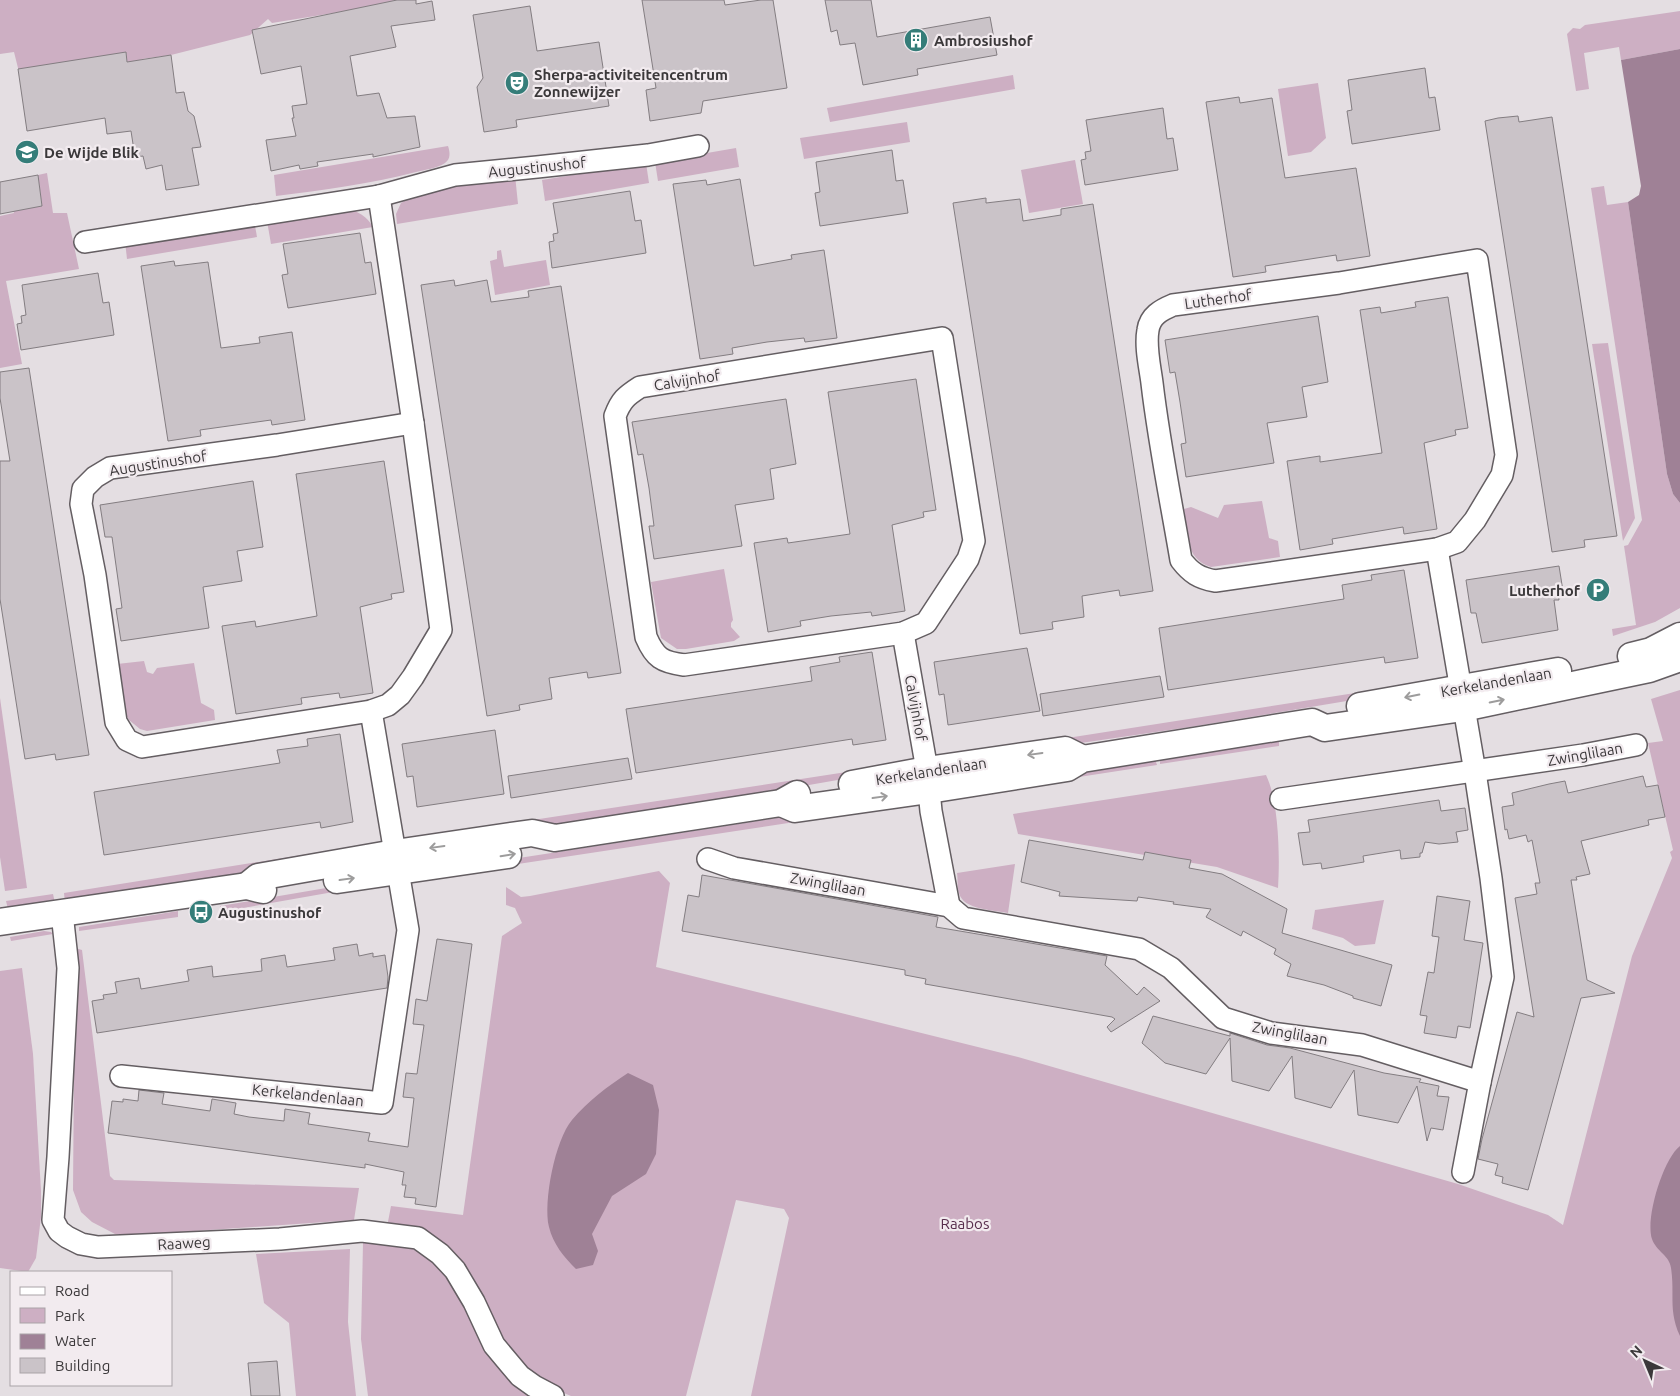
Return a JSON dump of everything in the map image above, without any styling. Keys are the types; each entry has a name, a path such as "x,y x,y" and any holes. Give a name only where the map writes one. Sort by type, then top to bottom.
{"street":[{"name":"Augustinushof","path":"85,242 379,196 455,175 648,155 698,146"},
{"name":"Augustinushof","path":"379,196 413,423 441,630 413,677 400,694 388,705 371,711 142,747 127,740 116,722 95,576 81,504 83,489 95,476 110,468 277,445 413,423"},
{"name":"Lutherhof","path":"1477,260 1506,455 1502,475 1475,520 1456,542 1437,549 1215,581 1201,578 1189,571 1181,560 1154,404 1148,345 1148,330 1153,318 1162,309 1173,305 1339,283 1477,260"},
{"name":"Calvijnhof","path":"942,338 974,541 968,559 926,623 903,633 684,665 668,663 656,656 651,650 646,637 615,416 619,405 625,397 640,387 942,338"},
{"path":"1437,549 1475,772 1491,878 1503,977 1463,1172"},
{"name":"Calvijnhof","path":"903,633 928,781"},
{"name":"Kerkelandenlaan","path":"1462,700 1651,651 1680,636"},
{"name":"Kerkelandenlaan","path":"0,922 247,886 261,890 397,862 534,851 554,838 781,803 795,809 928,781 1067,768 1082,759 1312,722 1325,728 1462,700 1649,669 1680,658"},
{"path":"371,711 397,862"},
{"name":"Zwinglilaan","path":"1281,800 1584,755 1636,744"},
{"path":"928,781 931,811 949,906"},
{"name":"Zwinglilaan","path":"708,859 734,868 949,906 963,918 1139,949 1171,968 1223,1018 1272,1033 1362,1045 1480,1082"},
{"name":"Kerkelandenlaan","path":"121,1076 382,1103 408,930 397,862"},
{"name":"Raaweg","path":"62,913 68,968 53,1220 59,1232 81,1244 98,1247 280,1239 362,1231 418,1238 440,1254 455,1270 474,1302 494,1345 520,1376 553,1396"}],"green space":[{"path":"0,0 413,0 272,23 268,19 250,35 171,55 142,59 128,67 126,53 20,76 14,52 0,54"},
{"path":"1680,11 1680,49 1621,60 1619,47 1584,53 1589,89 1576,91 1567,34 1573,28 1580,29 1585,25"},
{"path":"1013,75 1015,89 830,122 827,108"},
{"path":"1318,83 1326,138 1311,152 1288,156 1278,89"},
{"path":"907,122 910,142 804,159 800,138"},
{"path":"448,146 450,153 448,160 435,168 364,183 276,196 274,175"},
{"path":"736,148 739,167 658,181 655,162"},
{"path":"1075,160 1083,204 1029,213 1021,170"},
{"path":"646,163 649,183 545,201 542,180"},
{"path":"47,173 53,213 67,213 79,269 6,281 22,364 0,368 0,216 14,213 13,210 42,206 38,175"},
{"path":"515,175 518,204 397,224 396,214 401,203 417,193"},
{"path":"1604,186 1607,205 1628,202 1667,474 1673,494 1680,503 1680,608 1655,622 1613,636 1612,629 1636,625 1624,546 1628,545 1642,520 1591,188"},
{"path":"346,207 362,215 373,227 271,244 267,221"},
{"path":"254,220 257,237 127,259 125,241"},
{"path":"501,250 504,267 546,260 550,285 495,295 490,261 497,259 497,251"},
{"path":"1608,343 1635,518 1623,541 1592,344"},
{"path":"1262,501 1269,538 1278,541 1280,557 1211,567 1196,558 1189,544 1184,509 1191,507 1218,518 1224,505"},
{"path":"724,569 733,620 731,627 740,637 734,641 686,649 677,649 661,638 651,582"},
{"path":"144,661 147,672 153,674 157,668 194,663 201,703 214,710 215,720 147,731 140,729 129,720 126,715 117,664"},
{"path":"1400,686 1401,692 1190,727 985,757 984,751"},
{"name":"Raabos","path":"1680,690 1680,1396 751,1396 789,1218 784,1209 736,1200 686,1396 571,1396 559,1391 526,1368 510,1352 468,1275 387,1227 391,1206 463,1215 502,936 522,923 515,908 506,905 506,887 521,897 659,871 670,883 656,967 1018,1057 1458,1184 1548,1215 1563,1225 1632,956 1672,858 1670,852 1673,850 1648,743 1663,741 1651,699"},
{"path":"0,698 27,888 5,891 0,857"},
{"path":"1279,740 1279,746 1160,764 1160,759"},
{"path":"1155,759 1157,765 1027,785 1028,779"},
{"path":"866,769 866,775 694,805 483,834 481,828"},
{"path":"1266,775 1274,800 1276,814 1279,846 1278,888 1217,867 1018,834 1013,814"},
{"path":"861,805 861,812 458,873 519,858"},
{"path":"333,850 334,856 261,871 65,903 64,893"},
{"path":"1015,864 1008,913 973,906 962,899 958,891 957,873"},
{"path":"338,886 339,891 220,912 220,906"},
{"path":"53,894 55,903 8,909 6,901"},
{"path":"1384,900 1375,944 1355,946 1343,938 1312,929 1315,910"},
{"path":"178,911 178,917 79,931 79,927"},
{"path":"44,931 53,934 11,941 10,937"},
{"path":"75,948 82,950 110,1176 114,1180 359,1188 354,1220 152,1234 115,1234 92,1222 81,1212 73,1190"},
{"path":"22,968 33,1054 41,1217 36,1258 29,1271 0,1268 0,971"},
{"path":"363,1243 417,1249 442,1270 538,1396 368,1396 361,1339"},
{"path":"350,1249 348,1322 356,1396 296,1396 289,1323 264,1303 256,1254"}],"water":[{"path":"1680,49 1680,503 1673,494 1667,474 1628,202 1639,195 1641,186 1621,60"},
{"path":"628,1073 653,1085 659,1110 656,1154 646,1174 612,1196 592,1234 598,1251 593,1265 576,1269 559,1250 549,1227 549,1187 556,1156 560,1142 572,1120 598,1094"},
{"path":"1680,1146 1680,1336 1674,1318 1670,1264 1654,1243 1650,1230 1653,1204 1662,1176 1667,1163"}],"building":[{"path":"397,0 416,0 416,4 432,1 435,20 391,26 396,47 350,56 357,96 379,93 387,118 415,116 420,147 373,157 373,154 317,162 318,166 300,169 299,165 271,171 266,140 296,136 292,118 294,118 292,106 307,104 301,66 261,74 252,30"},
{"path":"642,0 724,0 725,5 773,0 787,88 703,101 701,113 650,121 646,90 656,88"},
{"name":"Ambrosiushof","path":"825,0 871,0 877,37 990,17 997,55 917,69 918,75 863,85 855,43 840,45 837,30 831,32"},
{"path":"530,6 537,51 599,42 609,106 516,120 517,127 484,132 477,87 483,78 473,15"},
{"path":"126,52 127,62 171,55 176,93 184,92 188,111 194,116 201,147 192,148 199,185 166,190 162,165 146,169 143,156 135,157 131,131 107,134 105,118 27,131 18,69"},
{"path":"1425,68 1429,98 1435,97 1440,130 1352,144 1347,111 1352,110 1348,80"},
{"path":"1239,97 1240,103 1272,98 1285,178 1356,168 1370,256 1337,261 1336,255 1265,266 1266,272 1233,277 1206,102"},
{"path":"1163,108 1167,139 1173,138 1178,170 1085,185 1081,160 1086,159 1085,152 1091,151 1086,120"},
{"path":"1518,116 1519,122 1552,117 1617,536 1584,540 1585,547 1552,552 1485,121"},
{"path":"892,150 896,181 903,180 908,213 820,226 815,193 820,192 816,162"},
{"path":"38,175 42,206 0,214 0,182"},
{"path":"740,179 754,266 792,259 791,255 824,250 837,338 805,342 804,338 767,342 732,348 733,354 700,359 673,184 706,180 707,185"},
{"path":"630,191 635,221 641,220 646,253 552,268 549,242 554,241 553,234 558,233 553,203"},
{"path":"986,198 986,203 1020,199 1023,221 1061,215 1061,209 1093,204 1153,591 1120,596 1119,590 1082,596 1084,617 1052,622 1053,629 1020,634 953,203"},
{"path":"360,233 365,263 371,262 376,294 288,308 282,275 288,274 283,244"},
{"path":"174,261 175,266 208,262 221,348 260,343 259,337 292,332 305,420 272,425 271,420 200,430 201,436 168,441 141,266"},
{"path":"98,273 103,303 109,302 114,335 21,350 17,324 22,323 21,316 26,315 22,285"},
{"path":"454,280 455,286 487,280 491,302 529,297 528,291 561,286 621,673 588,678 587,672 549,678 552,699 519,705 520,710 487,716 421,285"},
{"path":"1448,297 1468,428 1455,430 1456,435 1424,443 1437,529 1404,534 1403,527 1332,539 1333,544 1300,550 1287,461 1320,456 1320,462 1382,453 1360,310 1380,307 1381,313 1416,307 1415,302"},
{"path":"1318,316 1328,382 1302,387 1307,417 1267,423 1274,463 1186,477 1181,444 1186,443 1180,402 1175,372 1170,373 1165,340"},
{"path":"29,368 89,755 56,760 55,754 25,759 0,599 0,461 10,461 0,398 0,372"},
{"path":"916,379 936,510 923,512 924,517 892,525 905,611 872,616 871,612 831,616 800,621 801,626 768,632 754,543 787,538 788,543 850,534 828,392"},
{"path":"786,399 796,464 770,469 774,499 735,505 742,546 654,559 649,526 654,526 649,488 643,454 638,455 632,422"},
{"path":"384,461 404,592 391,594 392,599 360,607 373,693 340,698 339,693 301,698 302,704 236,714 222,626 255,621 256,627 317,616 296,474"},
{"path":"253,481 263,547 237,551 242,581 203,587 209,628 121,641 116,609 122,608 112,537 105,537 100,505"},
{"path":"1559,566 1563,591 1558,590 1559,600 1554,600 1558,630 1482,643 1476,613 1471,613 1466,580"},
{"path":"1404,570 1418,658 1385,663 1384,657 1168,690 1159,628 1344,599 1342,585 1372,580 1371,575"},
{"path":"1027,648 1040,711 948,725 944,694 939,695 934,662"},
{"path":"872,652 886,740 853,745 852,739 636,773 626,709 812,681 810,667 840,662 839,657"},
{"path":"1160,676 1164,697 1043,716 1040,694"},
{"path":"495,730 504,794 417,807 413,776 407,777 402,744"},
{"path":"340,734 353,822 321,828 320,822 104,855 94,792 280,763 277,750 308,746 307,739"},
{"path":"628,758 632,779 511,798 508,776"},
{"path":"1643,776 1646,787 1658,785 1665,817 1648,820 1649,825 1581,841 1590,874 1576,877 1577,880 1571,880 1587,980 1615,993 1581,998 1528,1190 1502,1183 1503,1177 1495,1175 1498,1164 1478,1159 1517,1012 1534,1017 1515,898 1537,894 1535,883 1540,883 1532,840 1528,842 1526,835 1509,839 1507,829 1505,830 1502,807 1514,805 1512,793 1549,784 1565,781 1568,793"},
{"path":"1439,800 1441,811 1465,808 1468,830 1456,832 1458,842 1439,844 1425,842 1420,857 1401,859 1400,850 1363,856 1364,862 1322,869 1321,863 1303,865 1298,833 1310,832 1308,820"},
{"path":"1029,840 1143,860 1145,852 1191,860 1189,868 1222,874 1287,909 1282,933 1392,965 1381,1006 1353,998 1353,996 1324,985 1287,976 1291,964 1274,954 1276,949 1243,931 1241,936 1206,917 1211,909 1138,897 1137,901 1059,896 1060,892 1021,882"},
{"path":"702,875 938,917 936,927 1107,956 1105,965 1137,995 1144,987 1160,1001 1111,1032 1107,1027 1115,1019 1112,1017 925,984 926,979 905,975 905,970 682,931 688,895 699,897"},
{"path":"1437,896 1470,901 1464,940 1483,943 1470,1028 1458,1026 1456,1038 1424,1033 1427,1016 1420,1015 1428,972 1434,973 1439,937 1432,936"},
{"path":"437,939 472,944 436,1207 415,1204 416,1198 404,1197 406,1185 402,1185 404,1172 365,1164 365,1168 108,1133 112,1101 123,1102 123,1099 138,1101 139,1090 164,1093 162,1104 210,1111 212,1099 236,1103 234,1114 249,1117 284,1121 285,1109 310,1113 308,1124 370,1133 368,1141 408,1147 414,1098 403,1097 406,1073 417,1074 424,1025 413,1024 416,999 427,1001"},
{"path":"357,944 359,956 373,953 373,957 385,955 388,977 387,988 97,1033 92,1001 104,999 103,995 117,993 115,982 139,978 141,989 189,981 187,970 212,966 213,977 262,971 261,959 285,955 287,967 335,960 333,948"},
{"path":"1153,1016 1230,1036 1230,1033 1267,1045 1290,1048 1384,1073 1421,1079 1419,1082 1439,1086 1437,1096 1449,1097 1443,1130 1431,1128 1427,1141 1417,1086 1398,1123 1358,1115 1354,1070 1331,1108 1295,1098 1292,1056 1269,1091 1232,1081 1230,1038 1206,1074 1165,1063 1142,1043"},
{"path":"277,1361 280,1396 251,1396 248,1363"}],"place":[{"name":"Ambrosiushof","path":"916,40"},
{"name":"Sherpa-activiteitencentrum Zonnewijzer","path":"517,83"},
{"name":"De Wijde Blik","path":"27,152"},
{"name":"Lutherhof","path":"1598,590"},
{"name":"Augustinushof","path":"201,912"}]}
